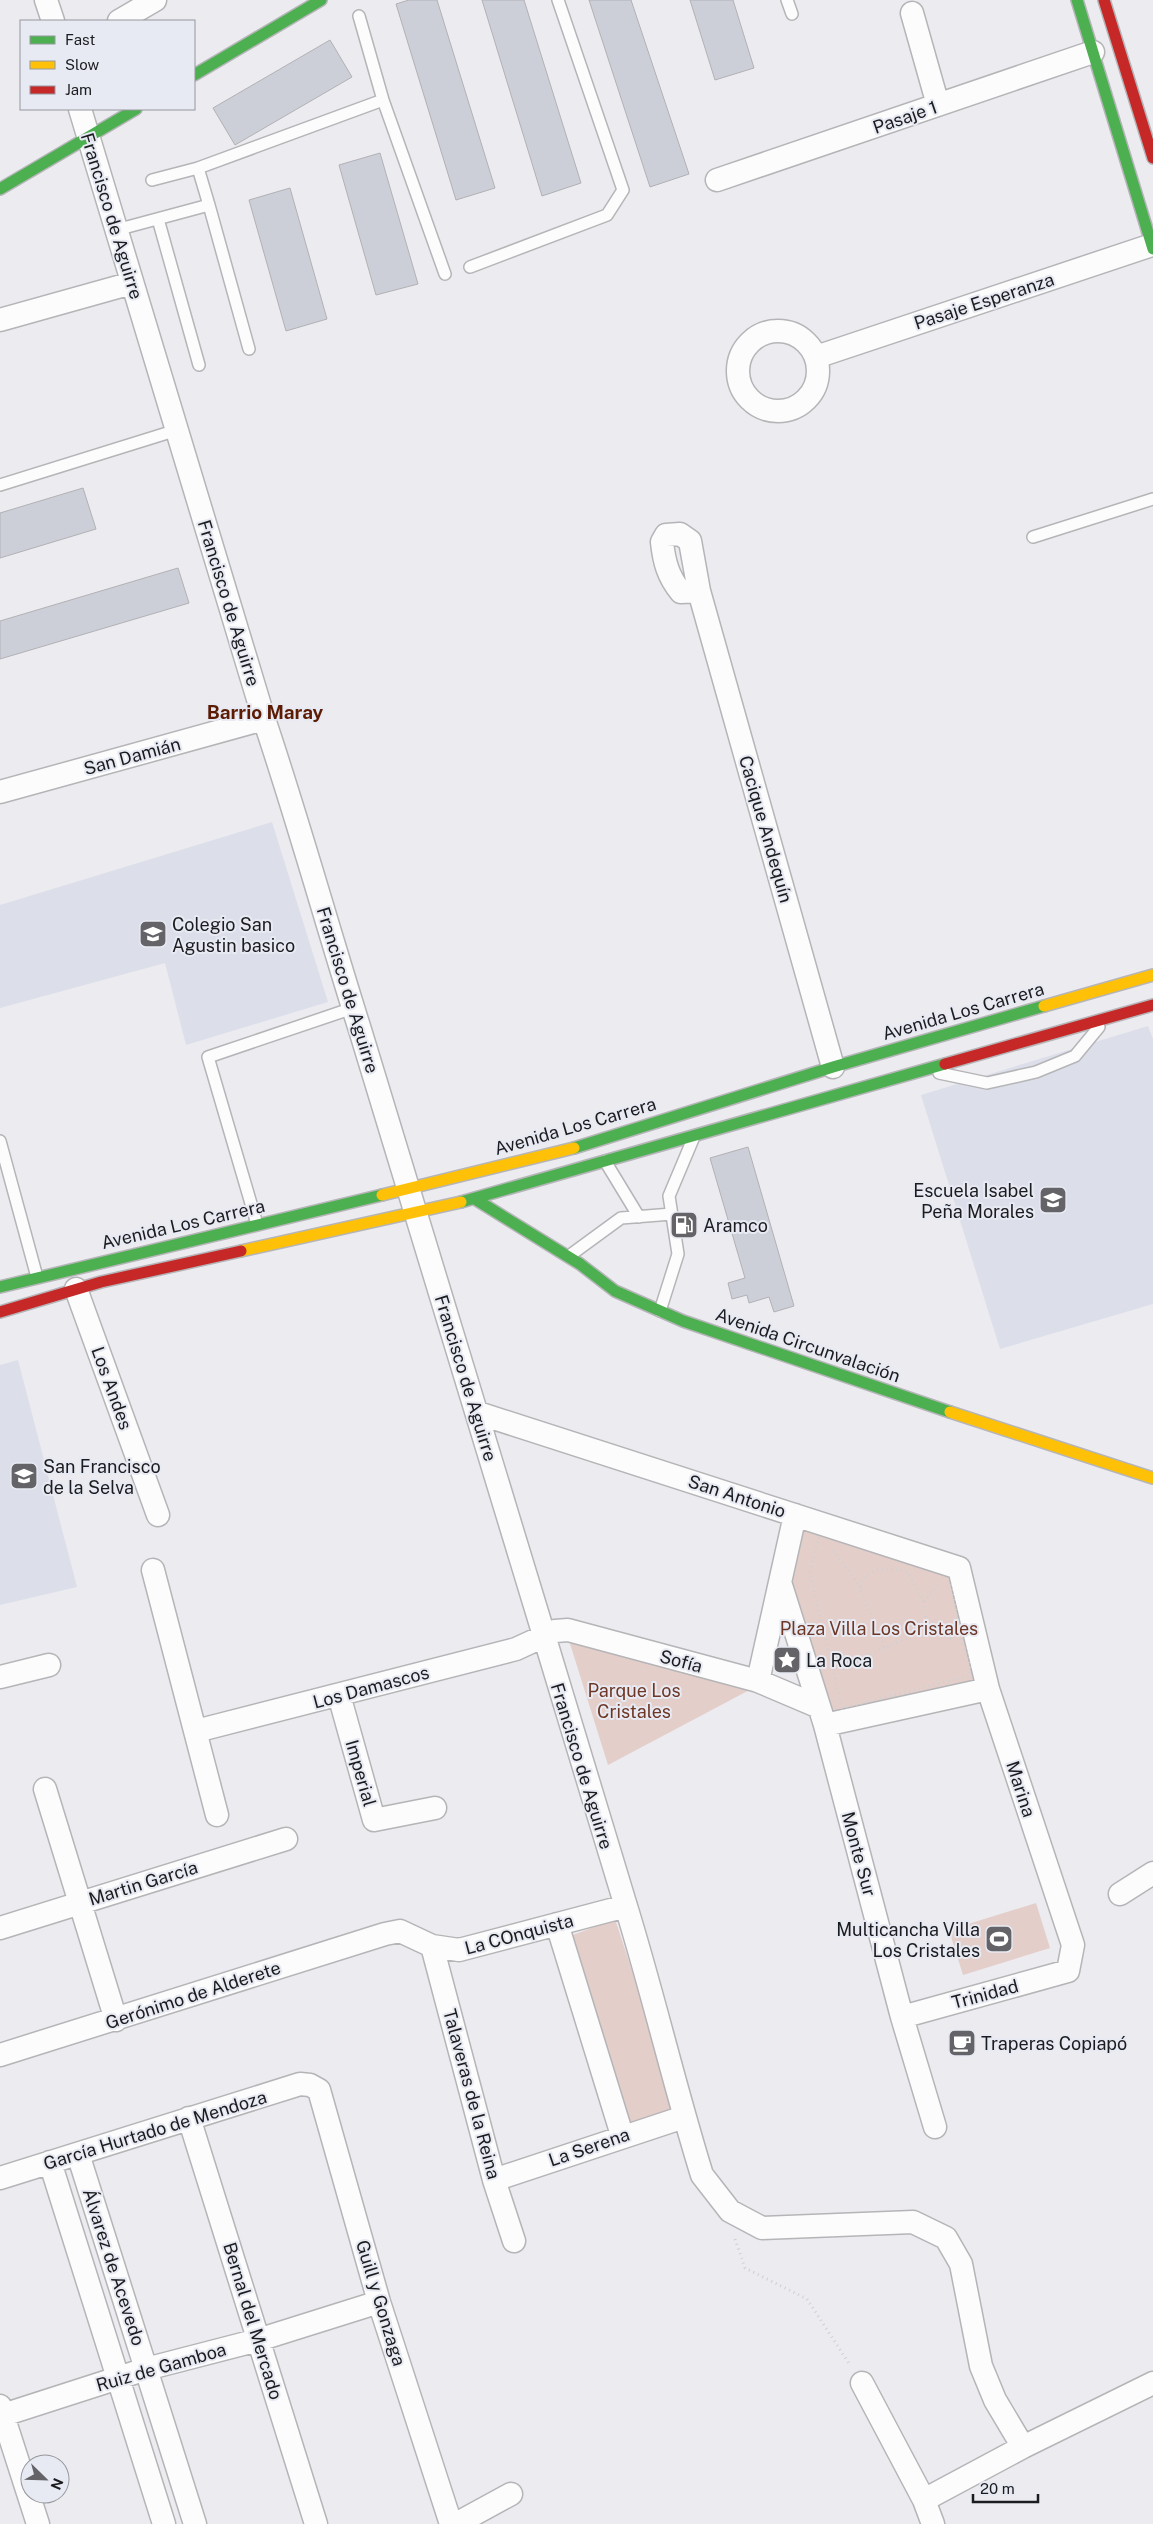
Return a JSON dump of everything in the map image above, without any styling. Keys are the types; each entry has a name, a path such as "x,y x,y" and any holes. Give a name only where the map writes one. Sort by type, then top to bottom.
{"main road":[{"path":"1077,0 1152,247"},
{"path":"1104,0 1153,158"},
{"path":"195,74 307,4"},
{"path":"0,189 134,110"},
{"name":"Avenida Los Carrera","path":"0,1286 558,1153 833,1067 1153,975"},
{"path":"0,1312 76,1289 475,1199 1153,1005"},
{"name":"Avenida Circunvalación","path":"475,1199 568,1256 615,1292 683,1321 1153,1478"}],"street":[{"path":"46,0 53,20"},
{"path":"121,20 156,0"},
{"path":"912,14 938,106"},
{"name":"Pasaje 1","path":"717,180 1093,52"},
{"name":"Francisco de Aguirre","path":"80,110 264,719 296,815 353,1008 478,1413 543,1636 626,1906 702,2175 730,2211 762,2228 913,2222 946,2238 961,2264 981,2366 995,2400 1022,2447"},
{"name":"Pasaje Esperanza","path":"816,357 1152,247"},
{"path":"0,320 132,283"},
{"name":"Cacique Andequín","path":"699,591 833,1067"},
{"name":"San Damián","path":"0,792 264,719"},
{"name":"Los Andes","path":"76,1289 158,1514"},
{"name":"San Antonio","path":"478,1413 959,1568 969,1605"},
{"path":"758,1682 795,1515"},
{"path":"153,1570 217,1815"},
{"name":"Monte Sur","path":"780,1582 821,1716 902,2017 935,2127"},
{"name":"Marina","path":"969,1605 988,1689 1073,1945 1068,1971"},
{"name":"Sofía","path":"543,1636 555,1631 568,1630 758,1682 821,1716"},
{"name":"Los Damascos","path":"196,1731 516,1649 543,1636"},
{"path":"0,1677 49,1665"},
{"path":"821,1716 988,1689"},
{"name":"Imperial","path":"339,1695 374,1820 436,1808"},
{"path":"45,1789 116,2020"},
{"name":"Martin García","path":"0,1928 286,1839"},
{"path":"1120,1894 1153,1873"},
{"name":"La COnquista","path":"385,1934 400,1931 432,1946 459,1950 475,1948 626,1906"},
{"path":"557,1924 622,2136"},
{"name":"Gerónimo de Alderete","path":"0,2055 385,1934"},
{"name":"Talaveras de la Reina","path":"432,1946 494,2180 514,2241"},
{"name":"Trinidad","path":"902,2017 1068,1971"},
{"name":"García Hurtado de Mendoza","path":"0,2178 300,2084 310,2084"},
{"name":"Guill y Gonzaga","path":"310,2084 319,2090 379,2302 451,2524"},
{"name":"La Serena","path":"494,2180 684,2116"},
{"name":"Bernal del Mercado","path":"189,2118 316,2524"},
{"name":"Álvarez de Acevedo","path":"78,2154 195,2524"},
{"name":"Álvarez de Acevedo","path":"50,2162 164,2524"},
{"name":"Ruiz de Gamboa","path":"1,2412 146,2369 258,2340 379,2302"},
{"path":"862,2383 924,2500 933,2524"},
{"path":"924,2500 1022,2447 1153,2383"},
{"path":"1,2412 38,2524"},
{"path":"456,2524 511,2494"}],"lane":[{"path":"470,267 607,215 622,190 558,0"},
{"path":"787,0 792,14"},
{"path":"359,16 384,100 445,274"},
{"path":"152,180 198,168 384,100"},
{"path":"198,168 249,348"},
{"path":"116,230 209,205"},
{"path":"158,219 199,365"},
{"path":"0,486 177,430"},
{"path":"1033,537 1153,499"},
{"path":"257,1224 208,1057 353,1008"},
{"path":"923,1070 987,1082 1036,1072 1075,1056 1106,1019"},
{"path":"660,1311 678,1254 669,1196 695,1136"},
{"path":"0,1141 37,1277"},
{"path":"605,1161 640,1216"},
{"path":"568,1256 621,1218 672,1214"}],"path":[{"path":"830,1531 864,1541 952,1574 951,1583 963,1644 970,1665 969,1676 842,1708 810,1574 820,1533 830,1531"},
{"path":"825,1532 827,1537"},
{"path":"832,1548 860,1588 885,1648"},
{"path":"860,1588 863,1578 877,1570 891,1569 907,1572 924,1601 927,1628"},
{"path":"924,1601 938,1584 952,1574"},
{"path":"833,1669 885,1648 927,1628 963,1644"},
{"path":"723,2202 745,2268 807,2300 862,2383"}],"shaded area":[{"name":"Colegio San Agustin basico","path":"272,822 328,1002 186,1045 165,963 0,1008 0,905"},
{"name":"Escuela Isabel Peña Morales","path":"1148,1026 1153,1039 1153,1304 1000,1349 921,1095"},
{"name":"San Francisco de la Selva","path":"18,1360 77,1587 0,1605 0,1365"}],"green space":[{"name":"Plaza Villa Los Cristales","path":"802,1522 952,1575 979,1680 833,1717 783,1582"},
{"name":"Parque Los Cristales","path":"567,1634 757,1686 608,1765"},
{"name":"Multicancha Villa Los Cristales","path":"1036,1903 1050,1948 963,1975 949,1930"},
{"path":"615,1919 677,2107 625,2125 565,1938"}],"building":[{"path":"409,0 437,0 495,188 456,200 396,4"},
{"path":"482,0 524,0 581,183 542,196"},
{"path":"589,0 631,0 689,174 650,187"},
{"path":"690,0 733,0 754,68 715,80"},
{"path":"330,40 352,77 235,145 213,108"},
{"path":"380,153 418,284 376,295 339,165"},
{"path":"290,188 327,319 286,331 249,200"},
{"path":"83,488 96,529 0,558 0,513"},
{"path":"178,568 189,603 0,659 0,621"},
{"path":"748,1147 794,1306 774,1312 769,1297 749,1303 747,1295 732,1299 728,1283 745,1278 710,1158"}],"traffic: fast":[{"path":"195,74 321,0"},
{"path":"1077,0 1153,249"},
{"path":"0,189 134,110"},
{"path":"574,1148 833,1067 1044,1006"},
{"path":"461,1202 945,1064"},
{"path":"0,1287 382,1195"},
{"path":"475,1199 580,1264 615,1291 683,1321 950,1412"}],"traffic: slow":[{"path":"1044,1006 1153,975"},
{"path":"382,1195 574,1148"},
{"path":"241,1251 461,1202"},
{"path":"950,1412 1153,1478"}],"traffic: jam":[{"path":"1104,0 1153,158"},
{"path":"945,1064 1153,1005"},
{"path":"0,1312 101,1282 241,1251"}],"place":[{"name":"Colegio San Agustin basico","path":"153,934"},
{"name":"Escuela Isabel Peña Morales","path":"1053,1200"},
{"name":"Aramco","path":"684,1225"},
{"name":"San Francisco de la Selva","path":"24,1476"},
{"name":"La Roca","path":"787,1660"},
{"name":"Multicancha Villa Los Cristales","path":"999,1939"},
{"name":"Traperas Copiapó","path":"962,2043"}],"district":[{"name":"Barrio Maray","path":"265,712"}]}
